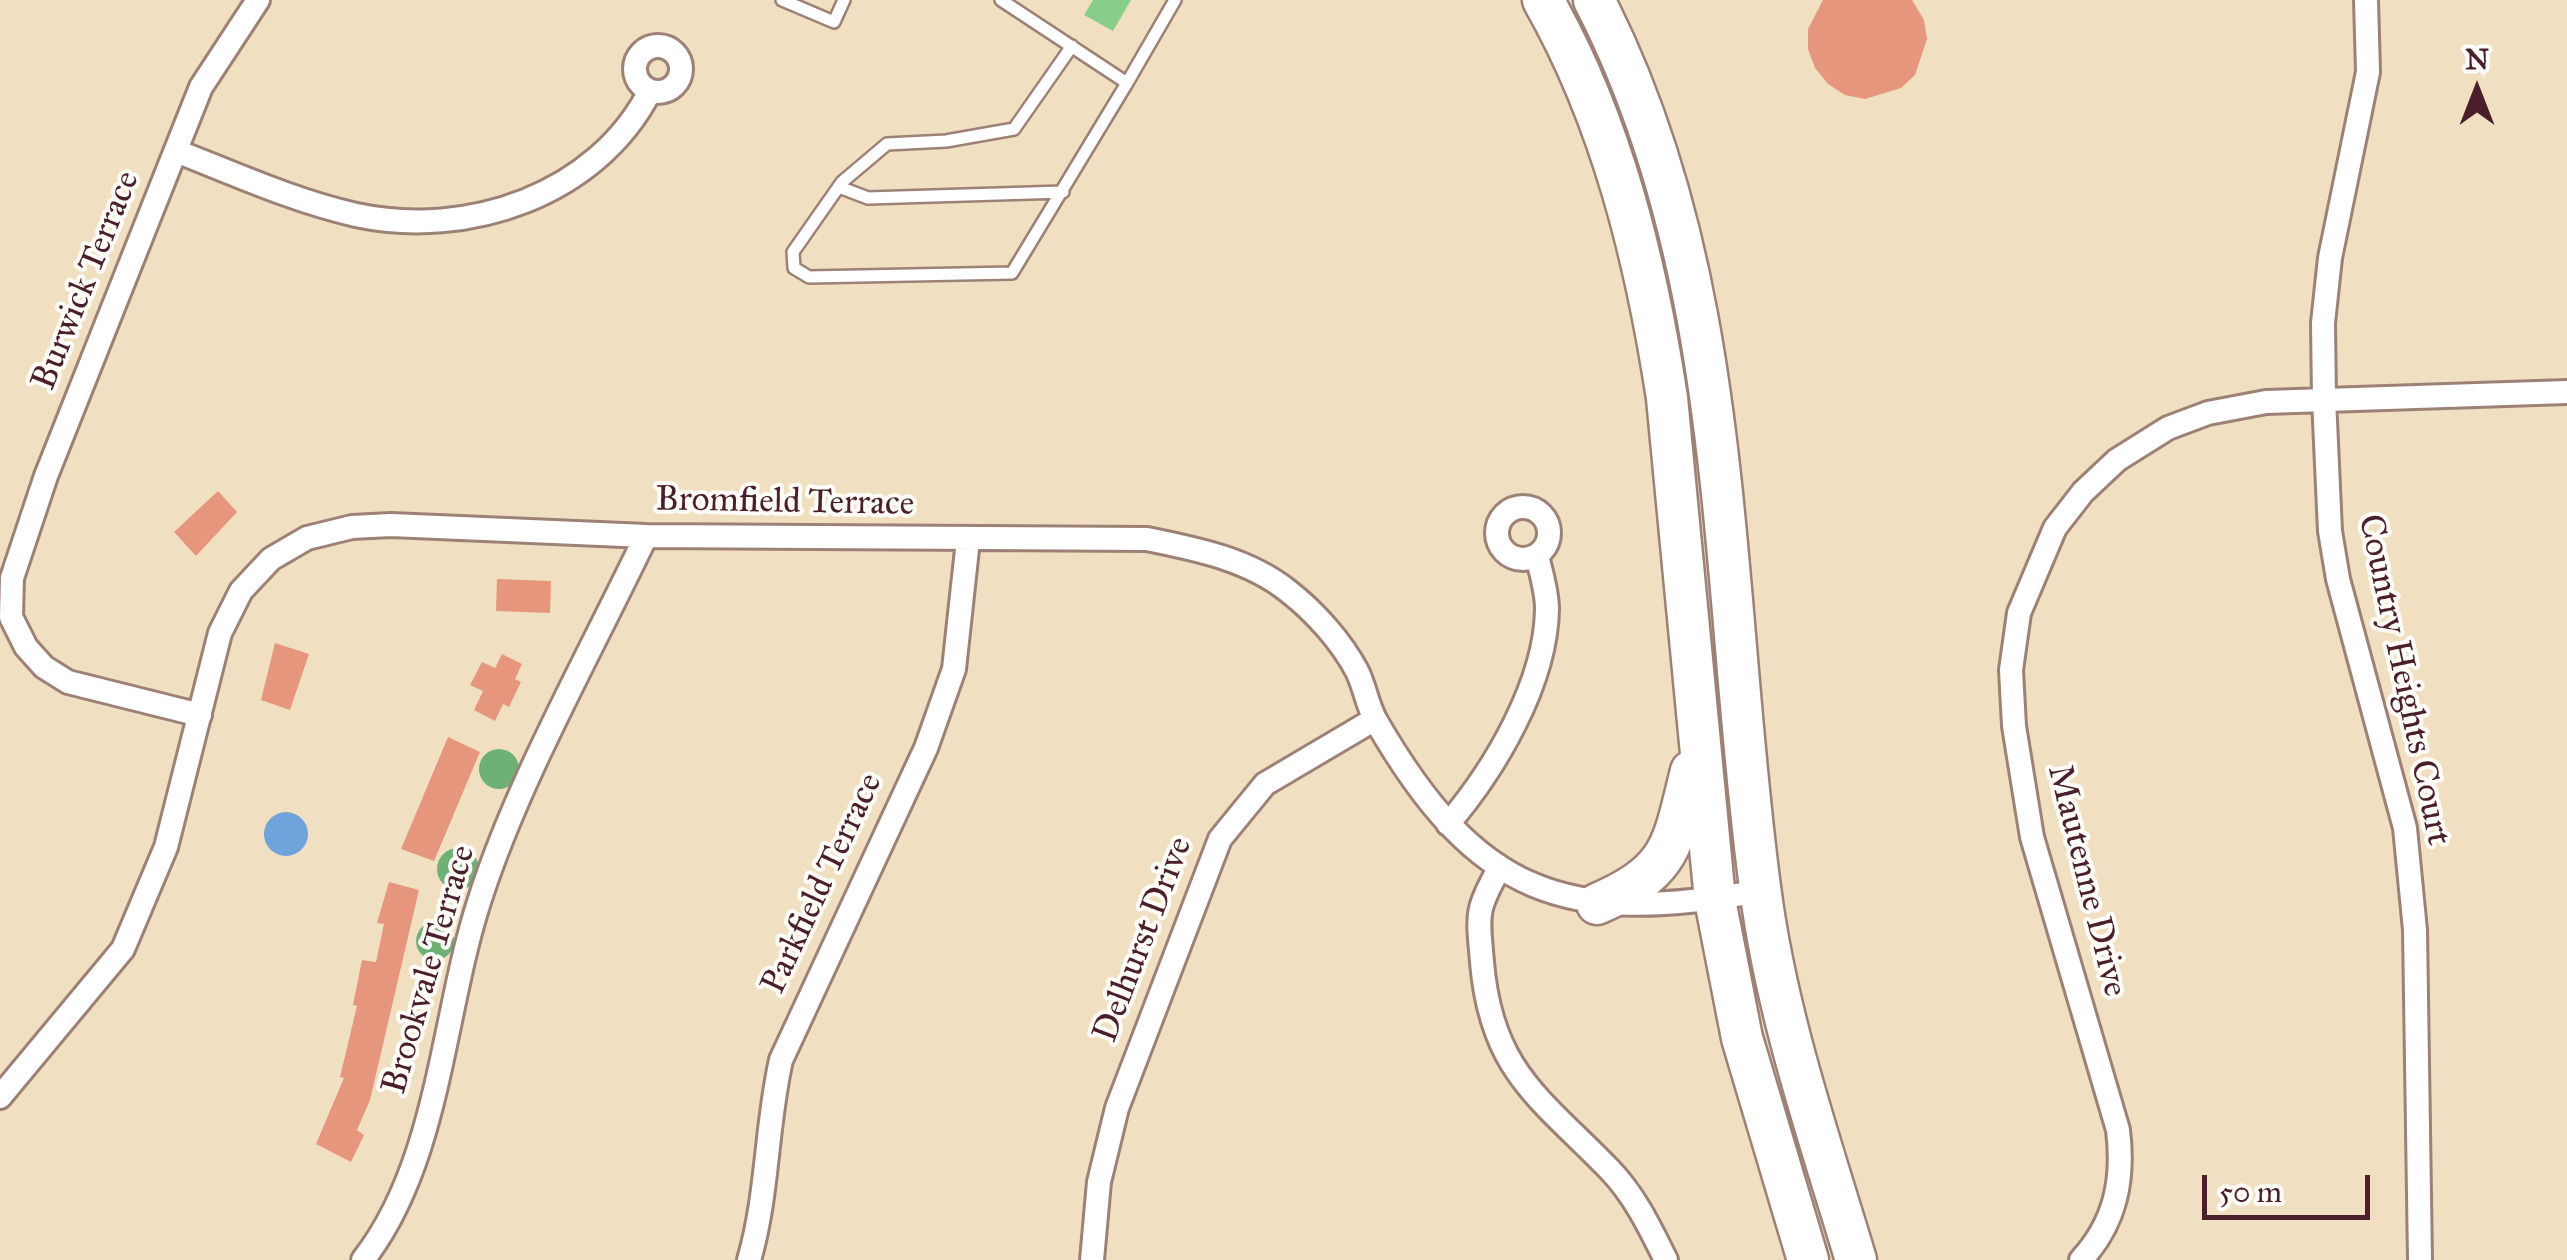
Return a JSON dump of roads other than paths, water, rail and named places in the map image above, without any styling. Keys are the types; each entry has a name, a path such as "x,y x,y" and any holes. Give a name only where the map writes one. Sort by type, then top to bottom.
{"highway":[{"path":"1542,0 1611,158 1654,316 1674,465 1715,900 1742,1038 1808,1260"},
{"path":"1594,0 1639,99 1665,174 1703,331 1760,892 1788,1031 1856,1260"},
{"path":"1597,904 1629,890 1659,867 1678,821 1698,743"}],"street":[{"name":"Burwick Terrace","path":"200,715 68,682 44,667 26,647 11,617 12,578 46,476 201,87 258,0"},
{"name":"Country Heights Court","path":"2366,0 2368,72 2362,120 2330,258 2322,323 2324,399 2330,532 2338,578 2405,828 2414,930 2420,1260"},
{"path":"176,151 316,205 360,216 396,220 466,218 556,188 584,170 627,131 650,91"},
{"name":"Mautenne Drive","path":"2082,1260 2112,1216 2122,1161 2118,1130 2032,837 2014,726 2010,670 2019,614 2055,528 2083,492 2130,451 2168,428 2208,414 2266,402 2567,392"},
{"name":"Bromfield Terrace","path":"0,1097 123,949 166,847 220,633 242,591 272,559 307,538 352,527 391,525 646,536 1147,539 1242,564 1286,589 1319,619 1357,670 1375,719 1448,824 1499,869 1528,886 1597,904 1715,900 1760,892"},
{"name":"Brookvale Terrace","path":"363,1260 410,1180 478,903 505,833 646,536"},
{"name":"Parkfield Terrace","path":"749,1260 757,1231 771,1104 782,1060 926,748 954,669 968,540"},
{"path":"1448,824 1499,757 1533,672 1547,608 1537,556"},
{"name":"Delhurst Drive","path":"1092,1260 1099,1182 1117,1108 1220,839 1265,784 1313,752 1375,719"},
{"path":"1499,869 1478,907 1491,1023 1521,1081 1611,1171 1639,1207 1666,1260"}],"lane":[{"path":"782,0 834,22 844,0"},
{"path":"1001,0 1128,82"},
{"path":"1072,46 1014,129 946,141 886,144 838,187 793,252 794,268 808,276 1012,273 1174,0"},
{"path":"838,187 868,198 1063,192"}],"water":[{"path":"286,812 302,818 308,834 302,850 286,856 270,850 264,834 270,818"}]}
